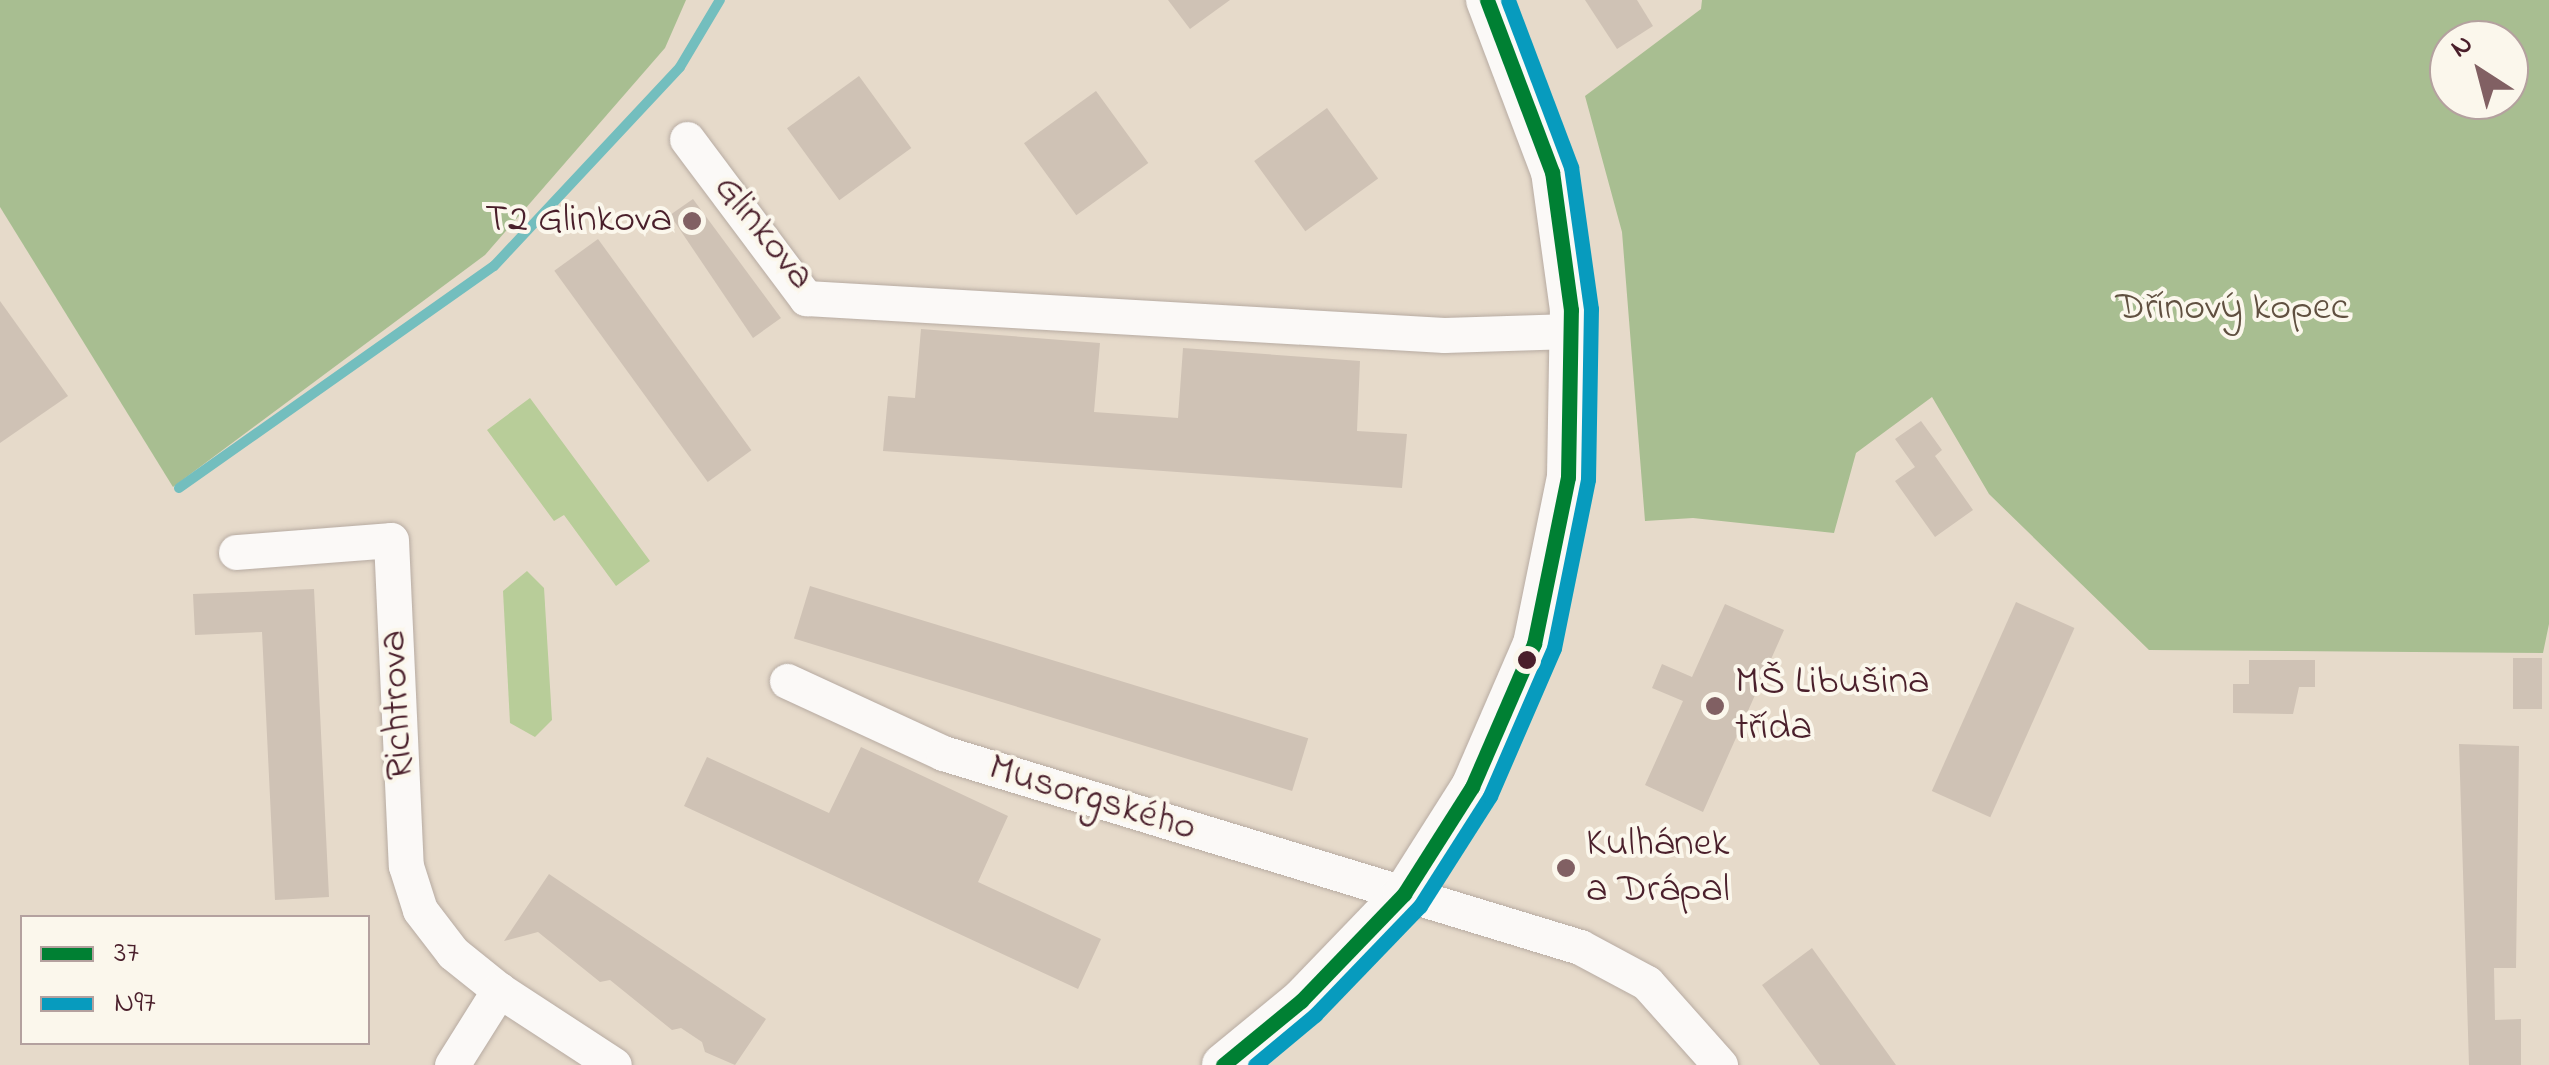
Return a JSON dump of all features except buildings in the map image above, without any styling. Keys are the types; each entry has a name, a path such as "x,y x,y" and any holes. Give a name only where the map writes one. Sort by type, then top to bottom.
{"street":[{"path":"1223,1065 1302,1000 1404,894 1472,788 1530,657 1568,477 1571,331 1552,172 1487,0"},
{"name":"Glinkova","path":"688,139 806,298 1444,336 1571,331"},
{"name":"Richtrova","path":"236,552 391,540 406,866 420,910 453,953 499,990 614,1065"},
{"name":"Musorgského","path":"787,681 943,753 1580,947 1648,983 1720,1065"},
{"path":"452,1065 499,990"}],"green space":[{"path":"0,0 686,0 665,48 485,255 173,487 0,207"},
{"name":"Dřínový kopec","path":"1702,0 2549,0 2549,624 2543,653 2149,650 1989,494 1932,397 1856,453 1834,533 1693,518 1645,521 1622,232 1585,96 1701,9"},
{"path":"530,398 650,561 616,586 564,515 554,521 487,430"},
{"path":"527,571 544,588 552,720 535,737 510,723 503,591"}],"waterway":[{"path":"179,488 494,266 680,67 720,0"}],"transit line":[{"name":"37","path":"1223,1065 1301,1001 1404,894 1472,787 1534,644 1568,477 1571,310 1552,172 1487,0"},
{"name":"N97","path":"1255,1065 1315,1015 1420,906 1490,796 1554,648 1588,479 1591,309 1571,167 1508,0"}],"place":[{"name":"T2 Glinkova","path":"692,221"},
{"name":"MŠ Libušina třída","path":"1715,706"},
{"name":"Kulhánek a Drápal","path":"1566,868"}]}
